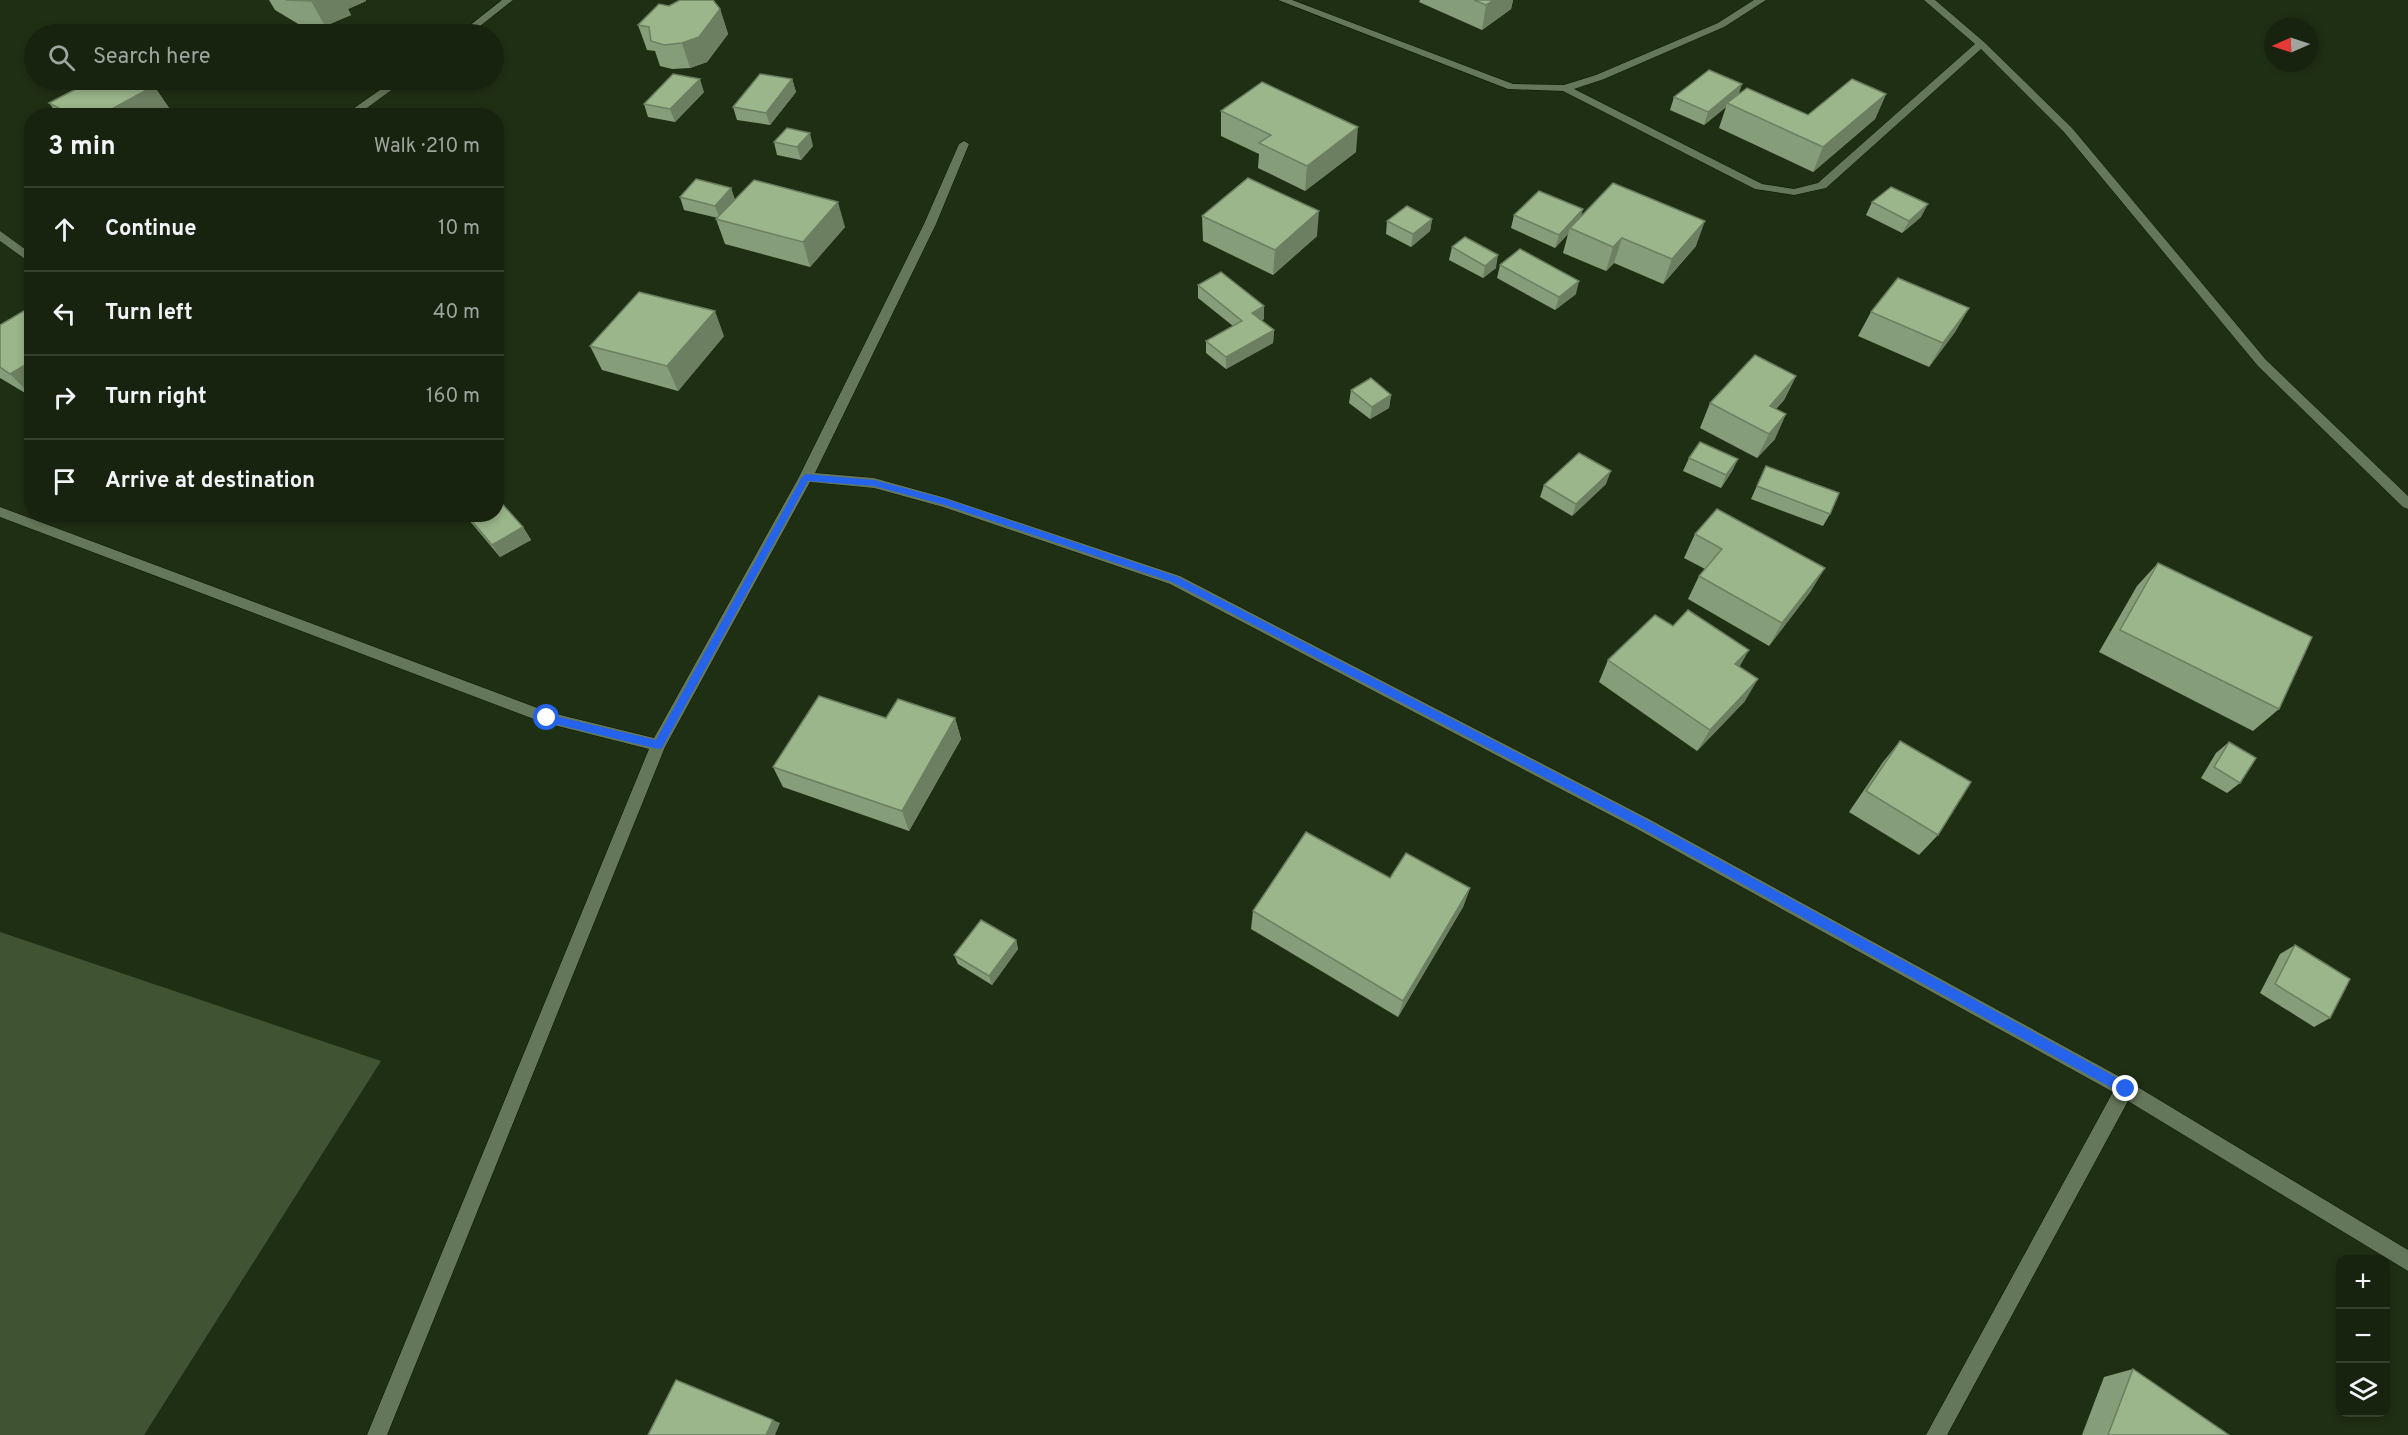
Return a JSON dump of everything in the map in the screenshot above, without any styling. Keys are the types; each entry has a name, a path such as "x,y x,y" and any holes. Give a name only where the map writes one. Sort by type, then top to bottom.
{"street":[{"path":"477,24 508,0"},
{"path":"1283,0 1512,87 1565,88 1600,77 1721,25 1761,0"},
{"path":"1929,0 1981,44 2068,130 2262,363 2408,504"},
{"path":"1565,88 1759,187 1794,192 1822,186 1981,44"},
{"path":"360,108 386,90"},
{"path":"377,1435 658,745 806,477 925,235 964,144"},
{"path":"0,235 24,254"},
{"path":"806,477 874,483 946,502 1175,580 1643,824 2126,1089 2408,1261"},
{"path":"0,512 24,521"},
{"path":"27,522 547,718 658,745"},
{"path":"1936,1435 2126,1089"}],"green space":[{"path":"0,932 381,1061 144,1435 0,1435"}],"building":[{"path":"680,0 713,0 720,9 699,37 682,43 664,45 651,41 649,27 638,25 659,4 669,6"},
{"path":"1474,0 1494,0 1486,5"},
{"path":"1709,70 1742,84 1708,112 1674,97"},
{"path":"673,74 700,79 670,109 644,104"},
{"path":"760,74 792,79 766,113 733,107"},
{"path":"1852,79 1886,94 1823,147 1727,103 1747,88 1808,115"},
{"path":"1262,82 1358,127 1307,166 1259,143 1271,135 1221,111"},
{"path":"74,90 147,90 114,108 59,108 49,103"},
{"path":"787,128 810,133 797,147 774,142"},
{"path":"1248,178 1319,211 1275,250 1202,216"},
{"path":"696,179 731,188 715,206 680,197"},
{"path":"754,180 838,202 803,242 716,219"},
{"path":"1613,183 1705,221 1672,259 1622,238 1613,247 1570,228"},
{"path":"1891,187 1928,204 1909,221 1872,202"},
{"path":"1539,191 1583,209 1559,235 1514,215"},
{"path":"1407,206 1432,219 1413,234 1387,221"},
{"path":"1465,237 1498,255 1485,266 1452,247"},
{"path":"1520,249 1579,281 1559,297 1500,265"},
{"path":"1221,272 1264,306 1252,313 1274,330 1226,357 1206,341 1242,321 1198,285"},
{"path":"1898,278 1969,308 1943,343 1871,312"},
{"path":"639,292 715,311 667,366 590,346"},
{"path":"24,311 24,366 10,374 0,367 0,325"},
{"path":"1755,355 1796,376 1770,406 1786,414 1769,434 1710,403"},
{"path":"1371,378 1391,395 1372,407 1351,390"},
{"path":"1700,442 1738,459 1726,475 1689,458"},
{"path":"1579,453 1611,471 1576,504 1544,485"},
{"path":"1766,466 1839,493 1830,514 1757,486"},
{"path":"504,506 523,527 492,545 473,522 504,522"},
{"path":"1717,509 1825,568 1782,623 1699,576 1722,549 1695,534"},
{"path":"2158,563 2312,637 2279,709 2120,630"},
{"path":"1688,610 1749,650 1735,664 1758,679 1710,730 1608,660 1655,615 1673,626"},
{"path":"819,696 886,718 898,699 955,718 902,811 773,767"},
{"path":"1900,741 1971,782 1938,835 1866,791"},
{"path":"2229,742 2256,758 2240,783 2214,767"},
{"path":"1306,832 1390,878 1406,853 1470,888 1403,1001 1253,911"},
{"path":"981,920 1016,940 989,976 954,955"},
{"path":"2295,945 2350,979 2330,1018 2275,984"},
{"path":"2133,1369 2229,1435 2108,1435"},
{"path":"676,1380 773,1420 766,1435 648,1435"}],"route":[{"path":"547,718 658,745 806,477 874,483 946,502 1175,580 1643,824 2126,1089"}]}
